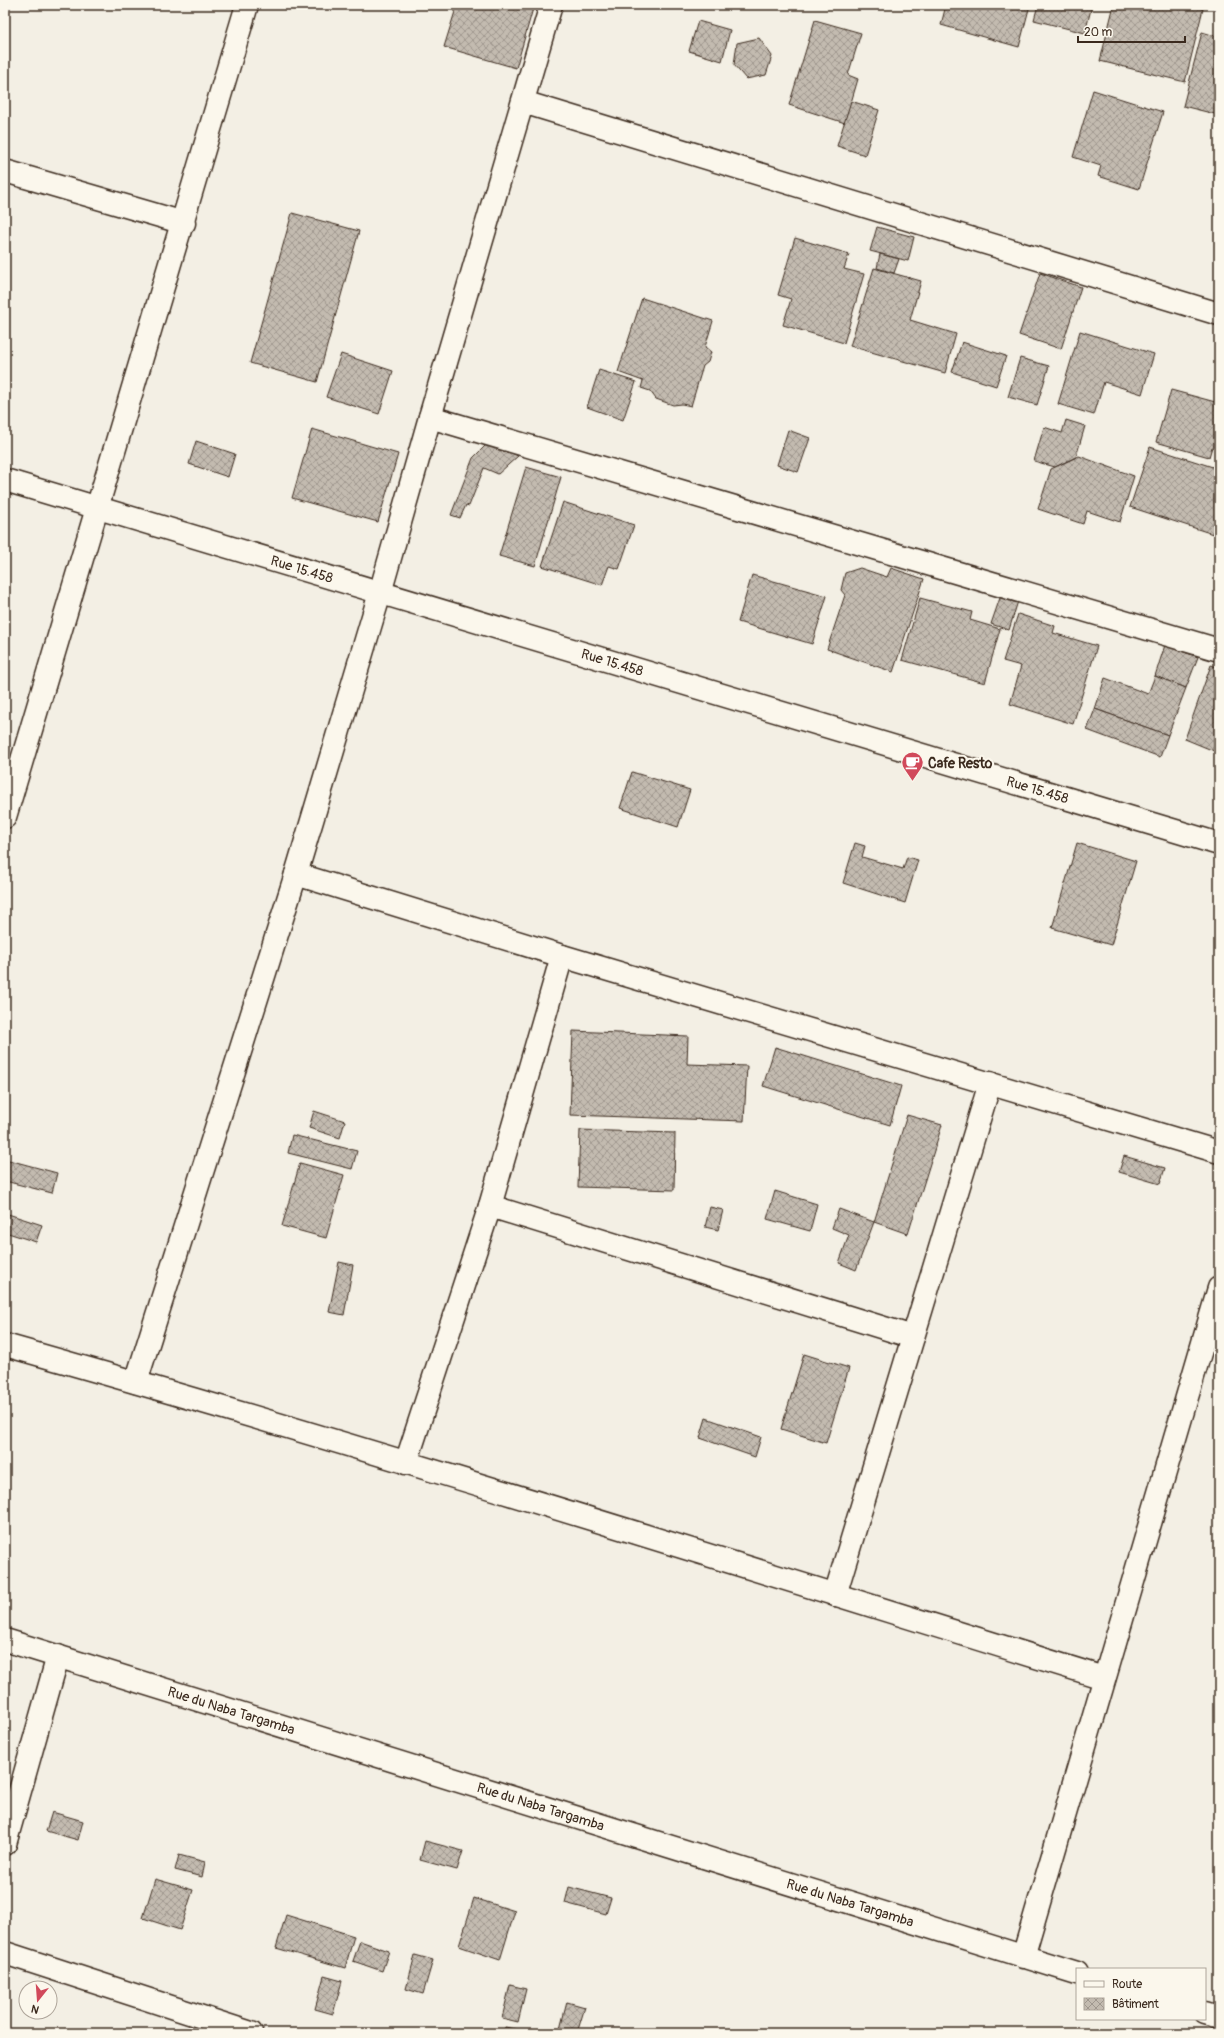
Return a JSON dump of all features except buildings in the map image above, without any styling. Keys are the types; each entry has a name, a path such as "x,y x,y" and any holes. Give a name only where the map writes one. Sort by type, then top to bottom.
{"street":[{"path":"5,817 8,793 184,223 247,5"},
{"path":"136,1382 296,874 380,593 551,5"},
{"path":"523,102 1219,314"},
{"path":"5,171 184,223"},
{"path":"430,417 1219,650"},
{"name":"Rue 15.458","path":"5,480 1219,844"},
{"path":"296,874 562,956 1219,1152"},
{"path":"406,1463 490,1206 562,956"},
{"path":"835,1595 990,1083"},
{"path":"490,1206 912,1337"},
{"path":"1024,1957 1104,1678 1219,1288"},
{"path":"5,1345 136,1382 406,1463 1104,1678"},
{"name":"Rue du Naba Targamba","path":"5,1640 1076,1973"},
{"path":"5,1844 58,1656"},
{"path":"5,1953 248,2032"},
{"path":"1206,2013 1219,2018"}],"place":[{"name":"Cafe Resto","path":"913,782"}]}
